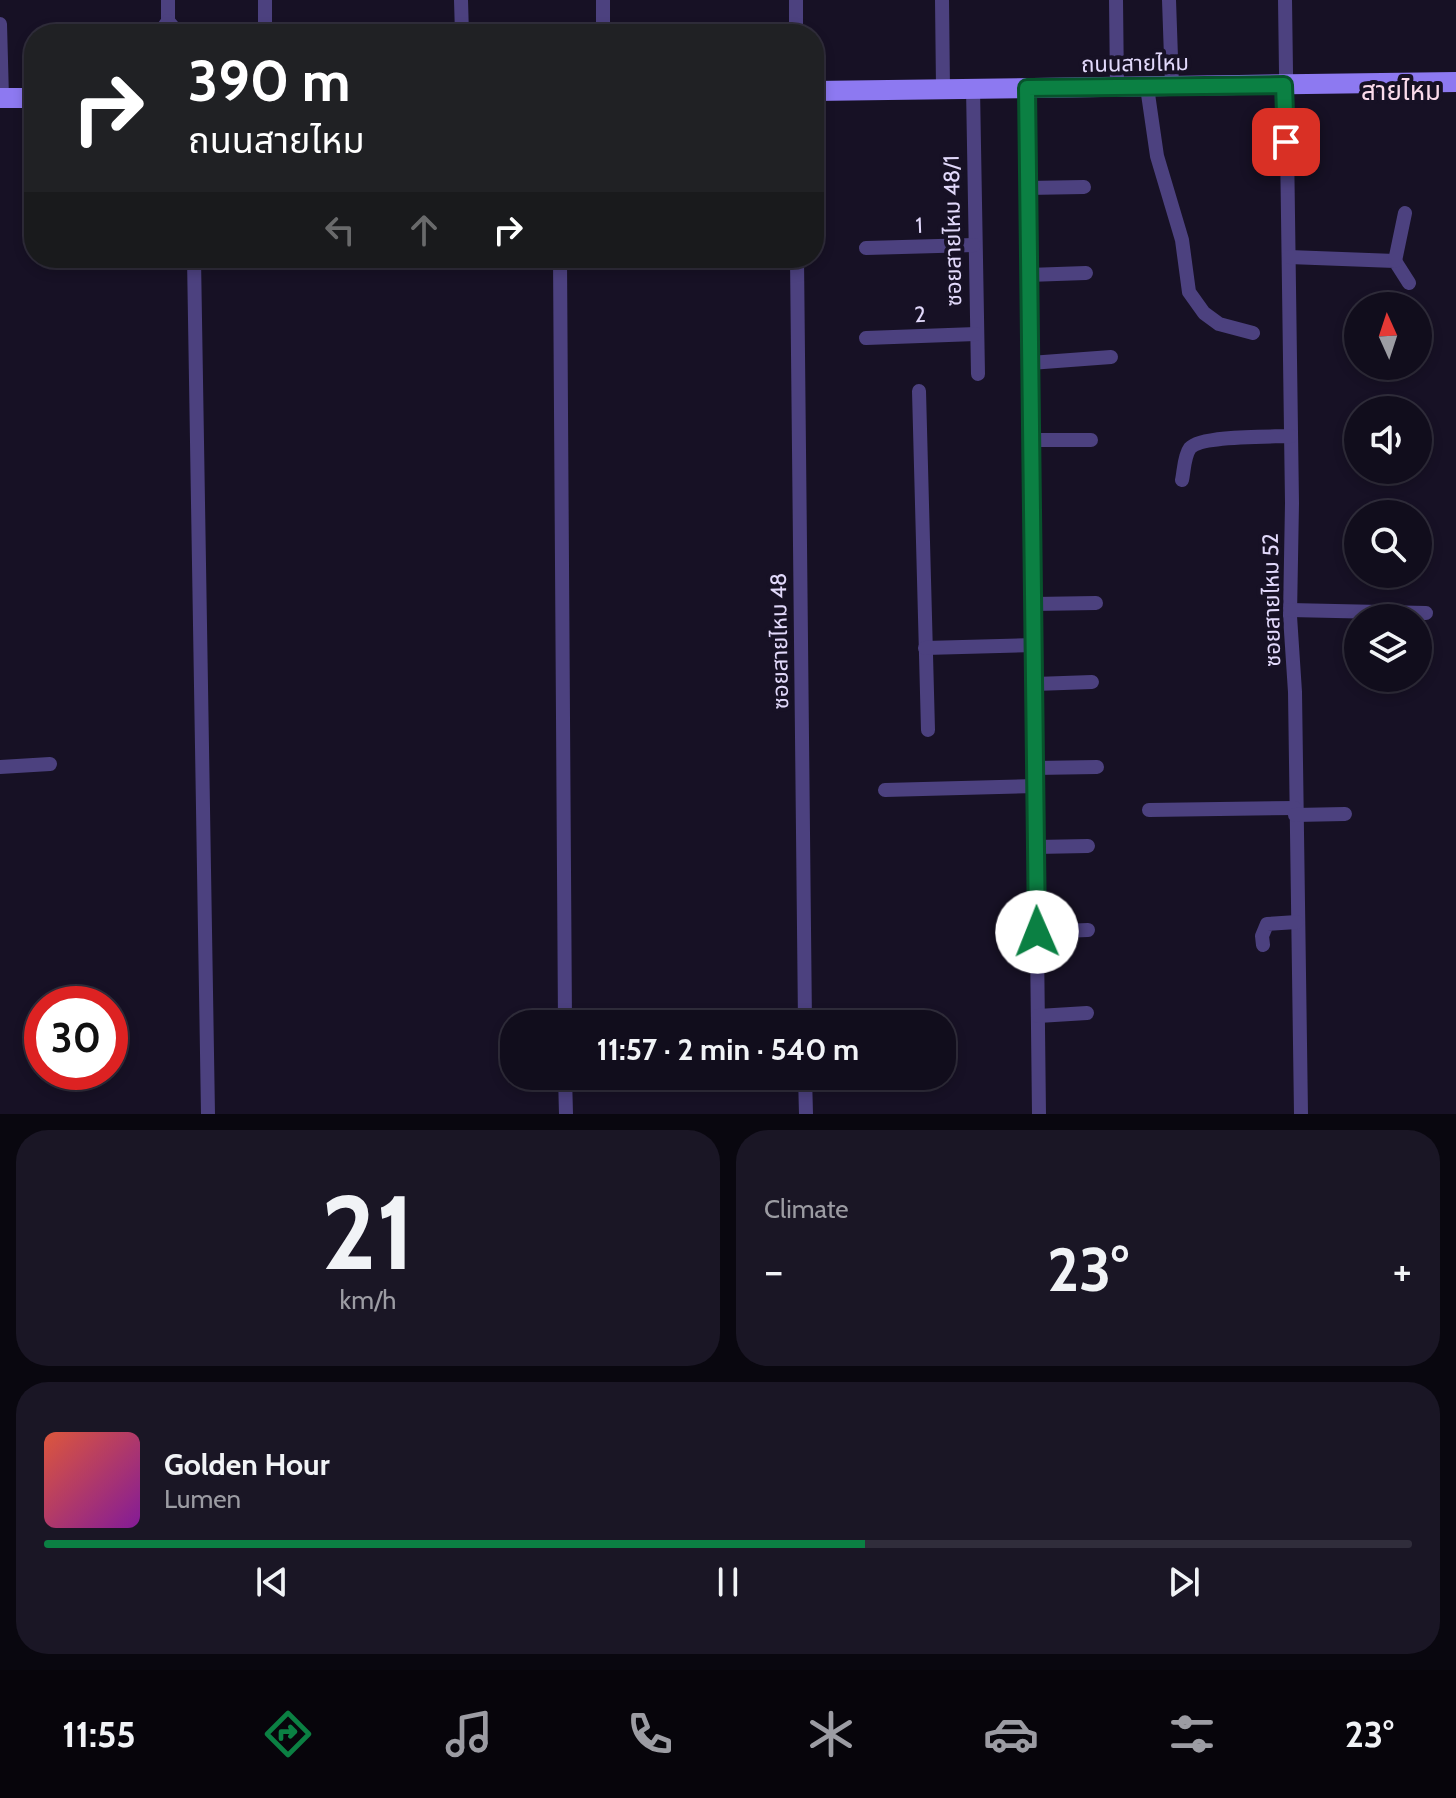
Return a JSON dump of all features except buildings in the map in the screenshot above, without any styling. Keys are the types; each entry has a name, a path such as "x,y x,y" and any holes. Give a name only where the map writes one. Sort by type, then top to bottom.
{"main road":[{"name":"ถนนสายไหม","path":"824,91 1456,82"},
{"path":"1,98 24,98"}],"street":[{"path":"166,24 168,0"},
{"path":"265,0 265,24"},
{"path":"461,0 462,24"},
{"path":"603,0 603,24"},
{"path":"796,0 796,24"},
{"path":"942,0 943,88"},
{"path":"1116,0 1117,87"},
{"path":"1169,0 1172,86"},
{"name":"ซอยสายไหม 52","path":"1285,0 1291,436 1290,610 1295,692 1301,1114"},
{"path":"0,24 1,98"},
{"path":"1147,87 1157,156 1182,240 1189,292 1204,313 1219,324 1253,333"},
{"name":"ซอยสายไหม 48/1","path":"973,88 978,374"},
{"path":"1027,88 1039,1114"},
{"path":"1027,188 1084,187"},
{"path":"1405,213 1395,261 1409,283"},
{"name":"1","path":"866,248 974,245"},
{"path":"1289,257 1395,261"},
{"path":"194,268 208,1114"},
{"path":"560,268 565,1010"},
{"name":"ซอยสายไหม 48","path":"797,268 805,1010"},
{"path":"1028,275 1086,273"},
{"name":"2","path":"866,338 976,334"},
{"path":"1030,363 1111,357"},
{"path":"919,391 928,730"},
{"path":"1182,480 1186,457 1190,448 1197,443 1291,436"},
{"path":"1031,440 1091,440"},
{"path":"1034,604 1096,603"},
{"path":"1290,610 1344,611"},
{"path":"925,648 1034,645"},
{"path":"1035,684 1092,682"},
{"path":"0,767 50,764"},
{"path":"1035,768 1097,767"},
{"path":"885,790 1035,786"},
{"path":"1149,810 1345,814"},
{"path":"1036,847 1088,846"},
{"path":"1263,945 1262,936 1267,924 1297,922"},
{"path":"1037,932 1088,930"},
{"path":"1038,1016 1087,1013"},
{"path":"565,1090 566,1114"},
{"path":"805,1090 806,1114"}],"district":[{"name":"สายไหม","path":"1401,91"}],"route":[{"path":"1037,932 1027,88 1284,85 1286,142"}]}
